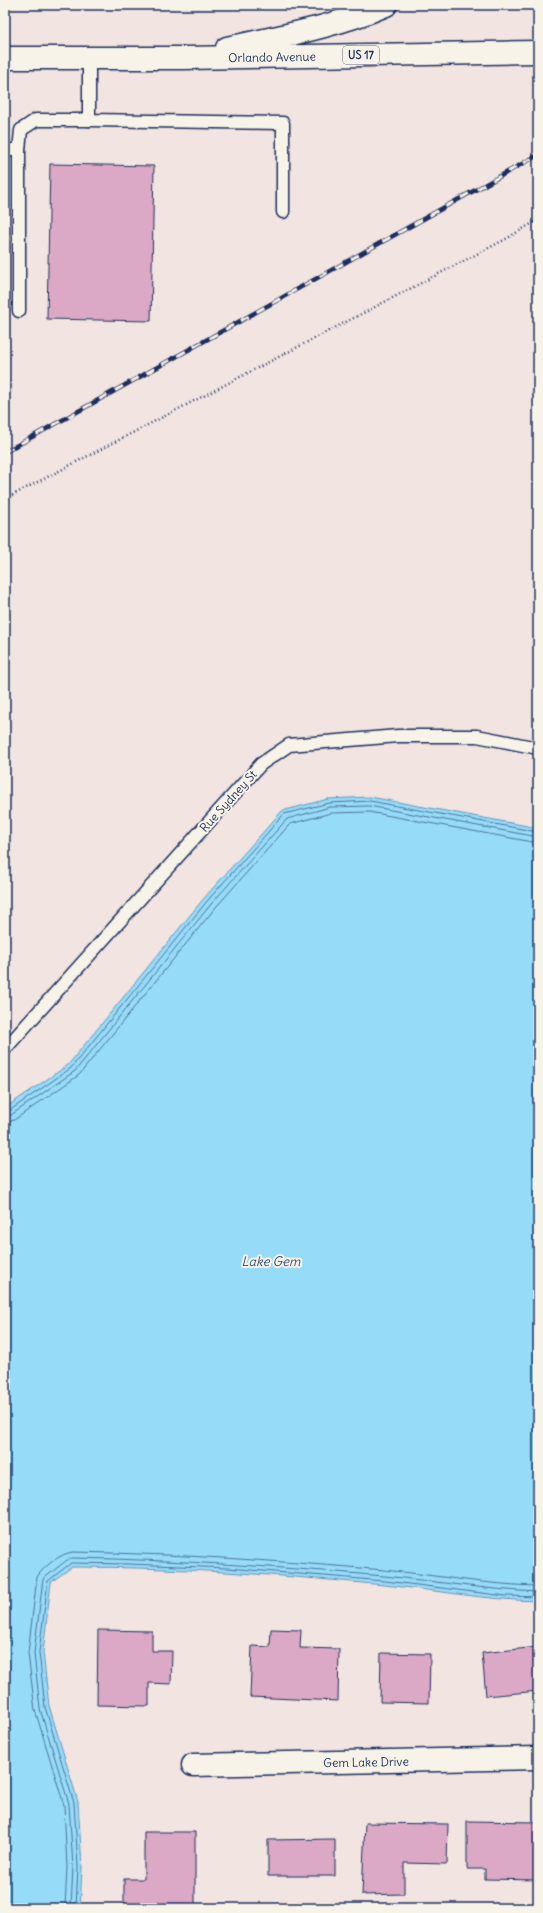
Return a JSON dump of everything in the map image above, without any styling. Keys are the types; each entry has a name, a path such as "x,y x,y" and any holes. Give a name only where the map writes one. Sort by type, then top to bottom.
{"main road":[{"path":"183,58 324,26 365,14 386,5"},
{"name":"Orlando Avenue","path":"5,58 183,58 538,52"},
{"name":"Gem Lake Drive","path":"193,1765 538,1758"}],"lane":[{"path":"89,58 89,120"},
{"path":"19,311 19,150 21,130 36,120 283,122 283,212"},
{"path":"5,150 19,150"},
{"name":"Rue Sydney St","path":"5,1049 261,764 288,745 398,736 477,736 538,748"}],"path":[{"path":"5,499 504,240 538,220"}],"water":[{"name":"Lake Gem","path":"370,797 538,828 538,1601 499,1599 384,1585 267,1575 150,1568 72,1567 51,1582 43,1652 49,1706 78,1802 82,1867 80,1908 5,1908 5,1108 68,1065 205,897 282,811 328,799"}],"building":[{"path":"50,164 154,166 151,321 47,319"},
{"path":"271,1629 301,1630 300,1648 339,1649 338,1701 250,1697 252,1646 270,1647"},
{"path":"98,1630 152,1631 152,1651 172,1651 171,1684 149,1683 149,1706 97,1705"},
{"path":"538,1647 538,1691 486,1696 482,1653"},
{"path":"381,1653 430,1654 429,1703 380,1702"},
{"path":"467,1821 538,1822 538,1880 485,1879 485,1869 467,1869"},
{"path":"365,1823 448,1824 447,1864 404,1863 404,1894 362,1895"},
{"path":"144,1832 195,1832 195,1908 124,1908 124,1879 144,1879"},
{"path":"335,1839 335,1876 268,1876 268,1840"}],"railway":[{"path":"5,452 538,155"}]}
